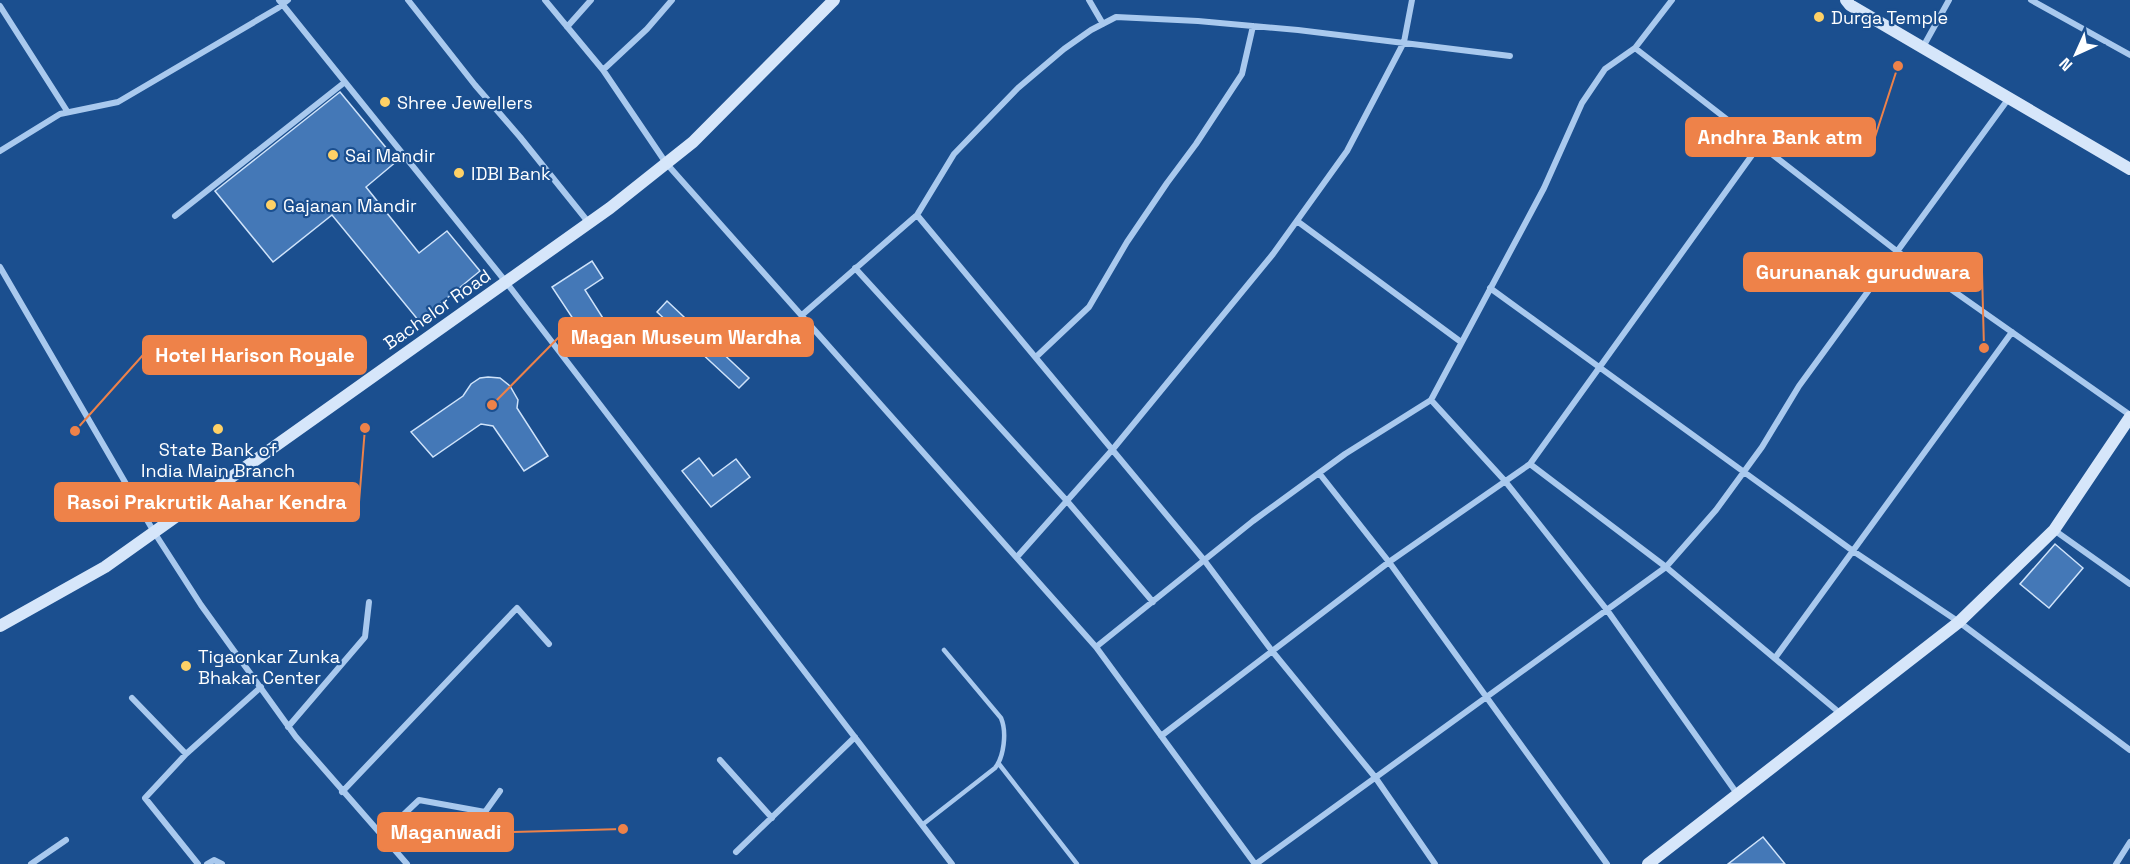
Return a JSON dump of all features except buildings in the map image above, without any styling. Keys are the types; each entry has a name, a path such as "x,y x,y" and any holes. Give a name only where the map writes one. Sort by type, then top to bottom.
{"main road":[{"name":"Bachelor Road","path":"0,626 105,567 589,223 693,142 832,0"},
{"path":"1846,0 1850,5 2130,169"},
{"path":"1648,864 1959,622 2054,530 2130,416"}],"street":[{"path":"408,0 589,223"},
{"path":"545,0 603,70 666,163 1096,647 1255,864 1666,567 1716,510 1762,447 1799,386 2009,98"},
{"path":"567,27 591,0"},
{"path":"603,70 646,29 672,0"},
{"path":"1089,0 1103,24"},
{"path":"1017,558 1113,449 1273,254 1347,151 1404,42 1412,0"},
{"path":"1096,647 1204,560 1319,473 1431,400 1544,188 1582,103 1605,69 1635,48 1672,0"},
{"path":"1923,47 1950,0"},
{"path":"2031,0 2130,55"},
{"path":"0,151 68,111 118,102 283,2 506,282 952,864"},
{"path":"0,6 68,111"},
{"path":"802,315 917,215 954,154 1018,88 1064,49 1116,17 1253,26 1510,56"},
{"path":"1036,357 1089,307 1127,242 1242,74 1253,26"},
{"path":"1635,48 1898,252 2130,416"},
{"path":"175,216 345,82"},
{"path":"1161,736 1389,562 1530,464 1760,144"},
{"path":"917,215 1204,560 1272,651 1375,777 1435,864"},
{"path":"1297,220 1461,342"},
{"path":"0,267 154,532 201,604 288,727 342,792 407,864"},
{"path":"855,268 1067,501 1153,602"},
{"path":"1490,288 1853,551 1959,622 2130,750"},
{"path":"1775,658 2012,332"},
{"path":"1431,400 1505,481 1607,609 1738,795"},
{"path":"1530,464 1666,567 1842,714"},
{"path":"1319,473 1389,562 1607,864"},
{"path":"2054,530 2130,584"},
{"path":"288,727 365,637 369,602"},
{"path":"342,792 517,608 549,644"},
{"path":"198,864 145,798 186,754 261,687"},
{"path":"132,698 186,754"},
{"path":"736,852 855,737"},
{"path":"720,760 772,818"},
{"path":"381,836 419,800 485,812 500,791"},
{"path":"31,864 66,840"},
{"path":"2116,864 2130,842"},
{"path":"207,864 214,860 222,864"}],"lane":[{"path":"922,825 999,764 1001,758 1004,728 1001,718 944,650"},
{"path":"999,764 1077,864"}],"place":[{"name":"Durga Temple","path":"1819,17"},
{"name":"Andhra Bank atm","path":"1898,66"},
{"name":"Shree Jewellers","path":"385,102"},
{"name":"Sai Mandir","path":"333,155"},
{"name":"IDBI Bank","path":"459,173"},
{"name":"Gajanan Mandir","path":"271,205"},
{"name":"Gurunanak gurudwara","path":"1984,348"},
{"name":"Magan Museum Wardha","path":"492,405"},
{"name":"Rasoi Prakrutik Aahar Kendra","path":"365,428"},
{"name":"State Bank of India Main Branch","path":"218,429"},
{"name":"Hotel Harison Royale","path":"75,431"},
{"name":"Tigaonkar Zunka Bhakar Center","path":"186,666"},
{"name":"Maganwadi","path":"623,829"}]}
